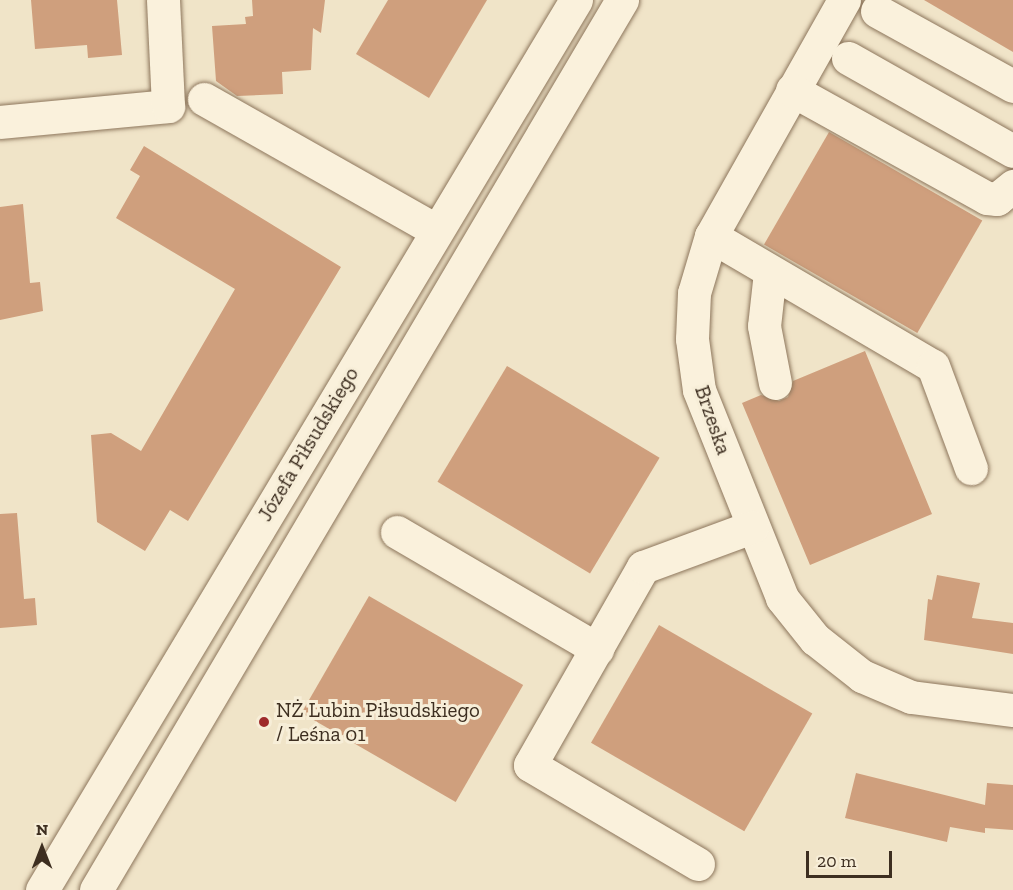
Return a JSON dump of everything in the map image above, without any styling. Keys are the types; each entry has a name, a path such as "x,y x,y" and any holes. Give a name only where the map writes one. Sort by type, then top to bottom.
{"street":[{"path":"0,122 168,106 163,0"},
{"name":"Józefa Piłsudskiego","path":"42,890 576,0"},
{"path":"96,890 622,0"},
{"name":"Brzeska","path":"844,0 711,236 694,293 692,339 699,390 782,598 815,639 862,676 911,697 1013,710"},
{"path":"876,11 1013,86"},
{"path":"848,58 1013,151"},
{"path":"792,90 987,198 997,199 1013,186"},
{"path":"204,99 436,230"},
{"path":"711,236 933,366 971,468"},
{"path":"770,272 764,326 775,383"},
{"path":"698,864 530,765 642,567 752,527"},
{"path":"397,532 597,649"}],"building":[{"path":"31,0 117,0 122,55 88,58 87,45 35,49"},
{"path":"252,0 325,0 321,33 313,28 311,70 282,72 283,94 237,96 216,81 212,26 246,24 245,17 253,16"},
{"path":"388,0 487,0 429,98 356,54"},
{"path":"924,0 1013,0 1013,52"},
{"path":"829,132 982,221 917,333 764,245"},
{"path":"144,146 341,267 188,521 170,510 145,551 97,522 91,435 111,433 141,451 235,289 116,218 140,176 130,170"},
{"path":"23,204 30,283 40,282 43,311 0,320 0,207"},
{"path":"865,351 932,514 810,565 742,403 761,395 779,401 788,397 793,381"},
{"path":"507,366 660,458 590,573 437,482"},
{"path":"17,513 24,599 35,598 37,625 0,628 0,514"},
{"path":"937,575 980,583 972,618 1013,623 1013,654 924,640 928,599 932,600"},
{"path":"369,596 523,685 456,802 302,713"},
{"path":"659,625 812,714 744,831 591,743"},
{"path":"856,773 985,805 987,783 1013,785 1013,830 985,828 985,833 950,827 947,842 845,818"}],"place":[{"name":"NŻ Lubin Piłsudskiego / Leśna 01","path":"264,722"}]}
